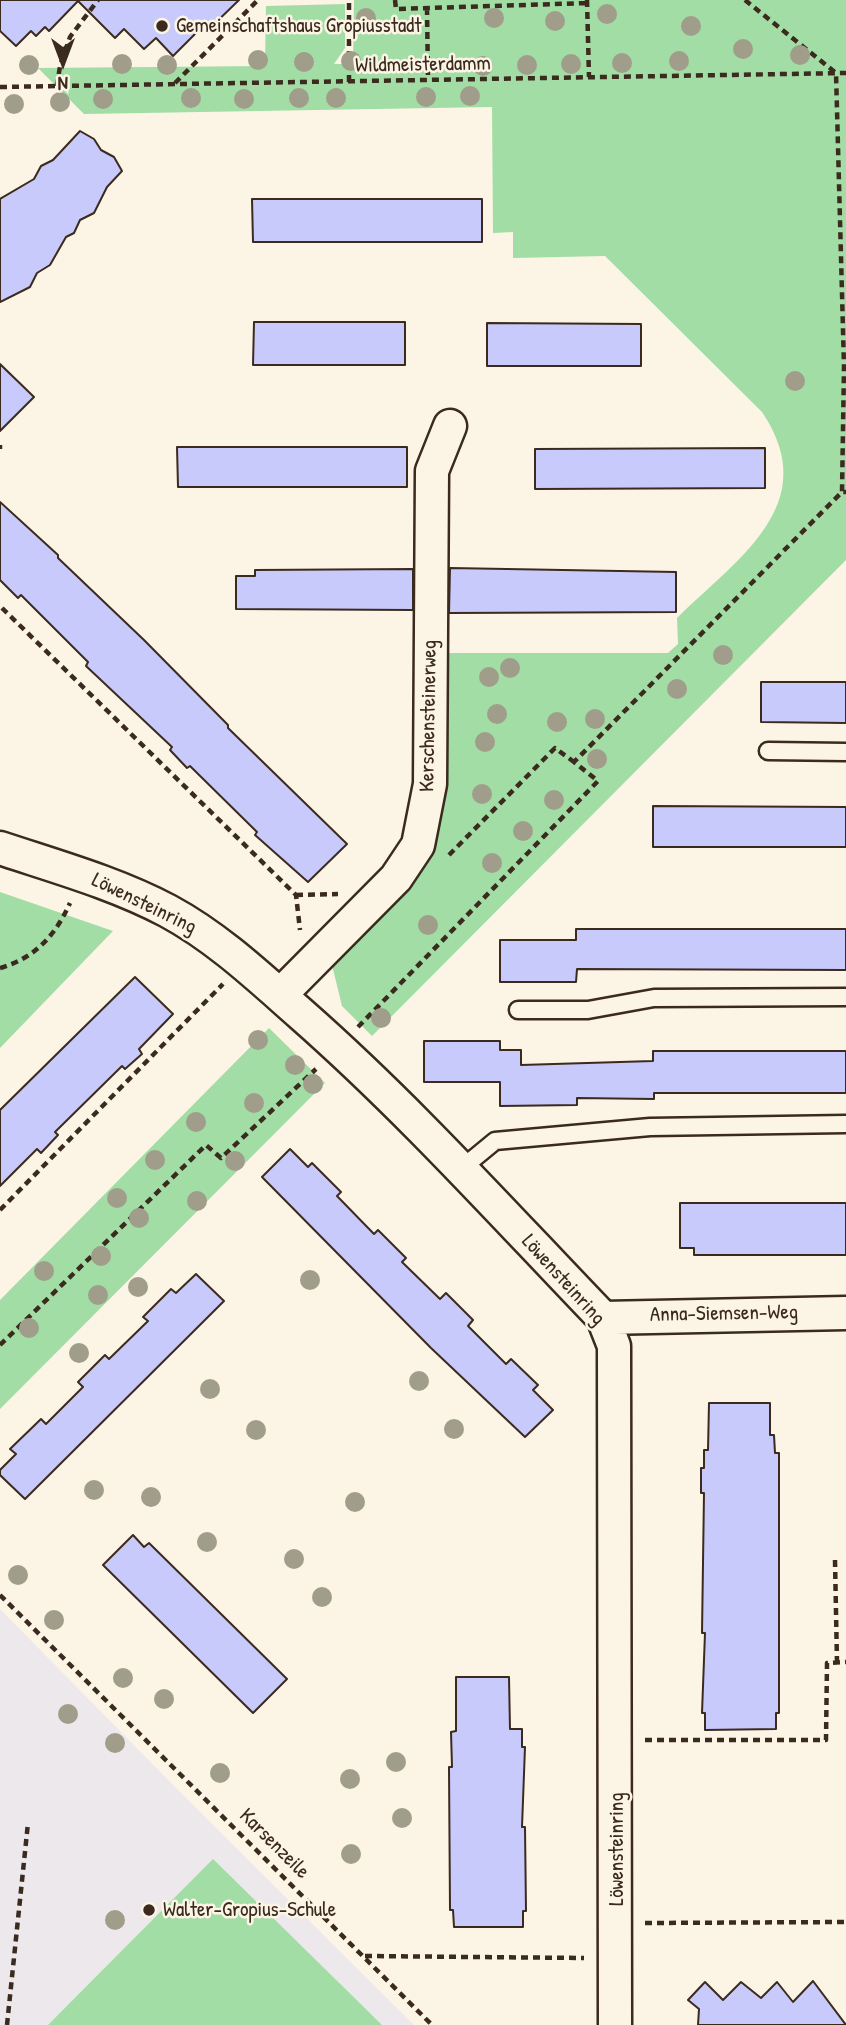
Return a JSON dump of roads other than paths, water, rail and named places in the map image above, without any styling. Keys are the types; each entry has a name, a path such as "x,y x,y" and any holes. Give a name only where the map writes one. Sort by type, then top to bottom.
{"street":[{"name":"Kerschensteinerweg","path":"280,995 396,878 418,845 430,784 432,471 450,426"},
{"name":"Löwensteinring","path":"0,848 106,883 168,911 223,945 358,1066 603,1318 614,1346 615,2025"},
{"name":"Anna-Siemsen-Weg","path":"603,1318 846,1313"}],"lane":[{"path":"768,751 846,752"},
{"path":"518,1010 588,1010 654,998 846,997"},
{"path":"461,1169 495,1141 650,1127 846,1124"}],"place":[{"name":"Gemeinschaftshaus Gropiusstadt","path":"162,26"},
{"name":"Walter-Gropius-Schule","path":"149,1910"}]}
